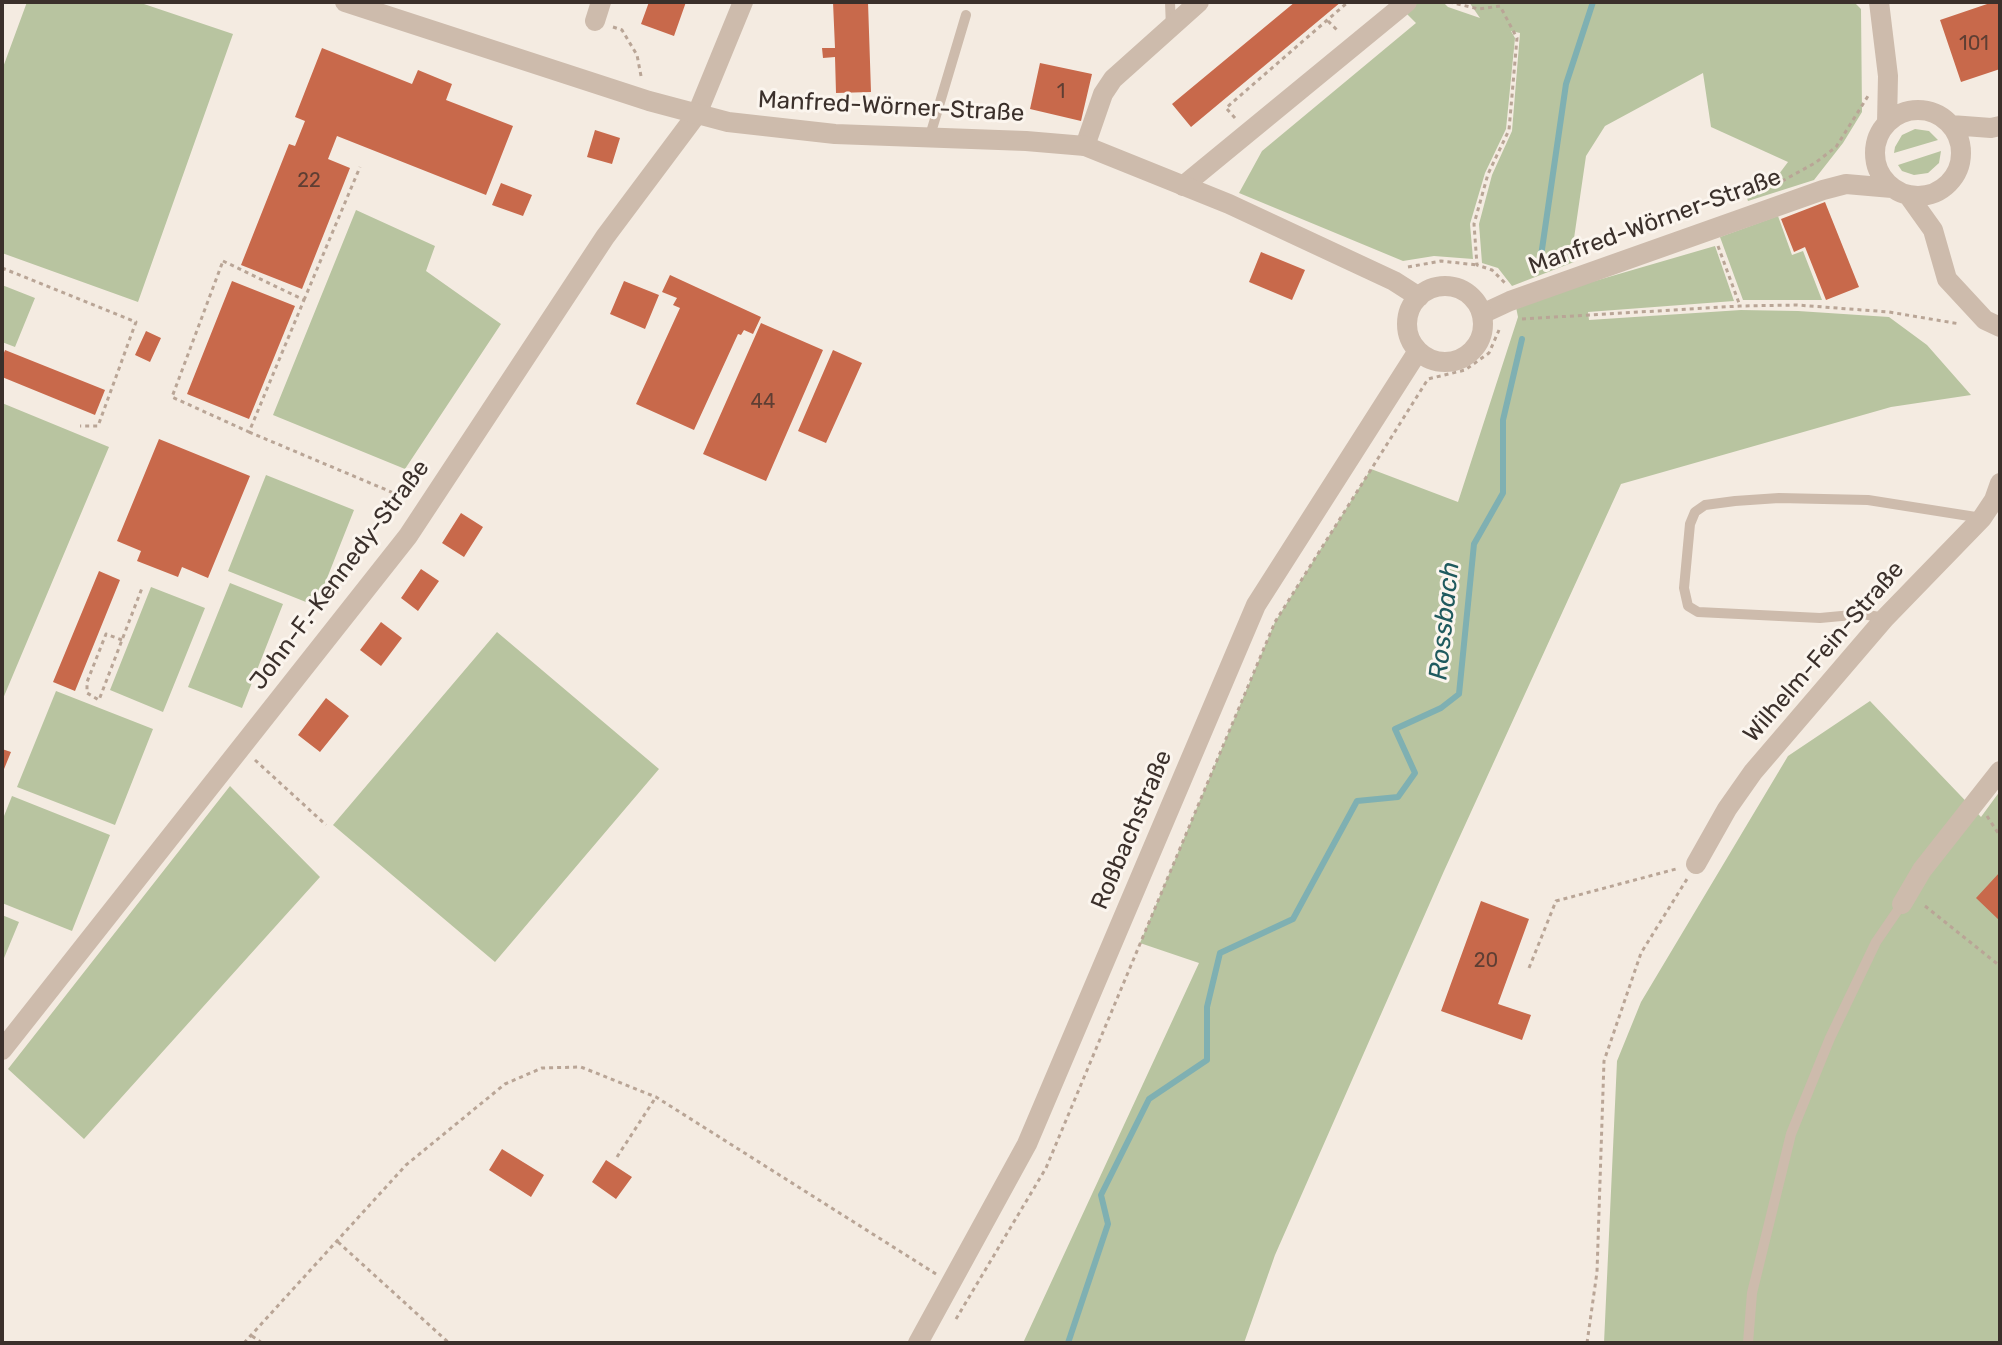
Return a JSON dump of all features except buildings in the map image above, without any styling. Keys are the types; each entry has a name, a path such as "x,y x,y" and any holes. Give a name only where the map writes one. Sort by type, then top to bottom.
{"street":[{"name":"Manfred-Wörner-Straße","path":"345,2 697,114 769,128 1085,146 1229,204 1394,281 1419,297"},
{"name":"John-F.-Kennedy-Straße","path":"2,1050 408,536 605,237 697,114 743,2"},
{"path":"1085,146 1103,94 1113,79 1199,2"},
{"path":"1183,186 1407,2"},
{"name":"Manfred-Wörner-Straße","path":"1846,184 1875,156 1876,144 1887,123 1888,74 1879,2"},
{"path":"1888,74 1919,110"},
{"path":"1887,123 1907,111 1932,111 1951,125 1962,146 1962,159 1958,170 1943,189 1933,230"},
{"path":"1951,125 1996,127"},
{"path":"1962,159 1996,127"},
{"path":"1875,156 1878,168 1933,230 1947,279 1992,323"},
{"name":"Manfred-Wörner-Straße","path":"1482,314 1512,310 1823,190 1846,184 1932,194 1943,189"},
{"path":"1442,286 1467,293 1482,314 1480,338 1473,349 1464,357 1452,361 1428,358 1418,351 1408,329 1408,318 1419,297 1429,289 1442,286"},
{"name":"Roßbachstraße","path":"918,1343 1027,1144 1256,605 1418,351"},
{"name":"Wilhelm-Fein-Straße","path":"1696,864 1727,809 1753,772 1885,618 1982,518 1994,500 2000,483"},
{"path":"1905,899 1922,870 2000,771"}],"lane":[{"path":"1170,2 1171,28"},
{"path":"929,139 966,15"},
{"path":"1885,618 1863,614 1820,618 1698,612 1688,606 1684,588 1690,524 1695,512 1705,505 1735,501 1824,499 1868,500 1982,518"},
{"path":"1748,1343 1752,1293 1791,1134 1836,1024 1876,942 1905,899"}],"path":[{"path":"1226,108 1348,2"},
{"path":"1449,2 1479,9 1506,2"},
{"path":"1477,265 1474,224 1488,174 1509,130 1517,38 1500,6"},
{"path":"598,11 622,30 637,55 641,77 637,97"},
{"path":"1771,187 1815,163 1836,147 1888,74"},
{"path":"249,432 360,167"},
{"path":"1712,231 1740,306"},
{"path":"304,300 223,261 172,397 427,507"},
{"path":"949,1330 1046,1168 1275,622 1428,379 1465,370 1489,353 1497,331 1512,310 1506,284 1492,270 1477,265 1441,261 1408,266 1394,281"},
{"path":"2,268 136,322 98,426 80,426"},
{"path":"1512,310 1797,305 1889,312 1957,325 1992,323"},
{"path":"122,640 106,634 87,682 87,693 99,700 142,588"},
{"path":"241,747 326,825"},
{"path":"1981,806 2000,836"},
{"path":"1529,968 1556,901 1696,864"},
{"path":"1587,1343 1597,1272 1604,1061 1641,953 1696,864"},
{"path":"1905,899 1936,913 2000,966"},
{"path":"244,1343 406,1165 505,1084 542,1068 581,1067 656,1097 951,1284"},
{"path":"617,1157 656,1097"},
{"path":"338,1242 449,1343"},
{"path":"252,1335 262,1343"}],"green space":[{"path":"27,2 138,2 233,34 138,302 2,253 2,70"},
{"path":"1418,2 1443,2 1448,7 1480,18 1469,2 1854,2 1861,9 1862,112 1814,180 1748,201 1747,198 1767,190 1788,162 1711,127 1703,73 1605,126 1586,156 1572,252 1574,262 1512,286 1498,268 1482,263 1479,224 1492,175 1512,131 1520,33 1511,31 1515,38 1506,129 1485,173 1470,224 1473,259 1434,256 1403,261 1239,193 1262,151 1416,23 1406,13"},
{"path":"1915,129 1929,131 1938,140 1894,153 1902,135"},
{"path":"1941,151 1939,163 1928,173 1914,175 1902,171 1898,165"},
{"path":"356,210 435,246 426,271 501,324 405,469 273,415"},
{"path":"1778,216 1792,255 1803,251 1822,300 1743,300 1720,237"},
{"path":"1715,246 1734,301 1588,312 1589,320 1741,310 1889,317 1927,345 1971,395 1891,407 1621,484 1444,871 1275,1255 1244,1343 1023,1343 1199,963 1140,943 1275,622 1371,469 1458,502 1518,317 1516,307"},
{"path":"2,285 35,298 15,347 2,342"},
{"path":"2,403 109,447 2,701"},
{"path":"266,475 354,510 316,606 228,571"},
{"path":"230,583 283,604 242,708 188,687"},
{"path":"151,587 205,608 163,712 110,690"},
{"path":"497,632 659,769 495,962 333,825"},
{"path":"56,691 153,729 115,825 17,787"},
{"path":"1870,701 1981,817 2000,791 2000,1343 1604,1343 1617,1061 1641,1002 1788,756"},
{"path":"230,786 320,877 84,1139 8,1069"},
{"path":"12,796 110,835 72,931 2,903 2,821"},
{"path":"2,915 19,922 2,963"}],"waterway":[{"name":"Rossbach","path":"1540,263 1566,84 1593,2"},
{"name":"Rossbach","path":"1068,1343 1108,1224 1101,1195 1149,1099 1207,1060 1207,1007 1220,953 1293,919 1357,801 1398,797 1415,773 1395,729 1441,708 1459,694 1474,544 1503,493 1503,420 1522,339"}]}
